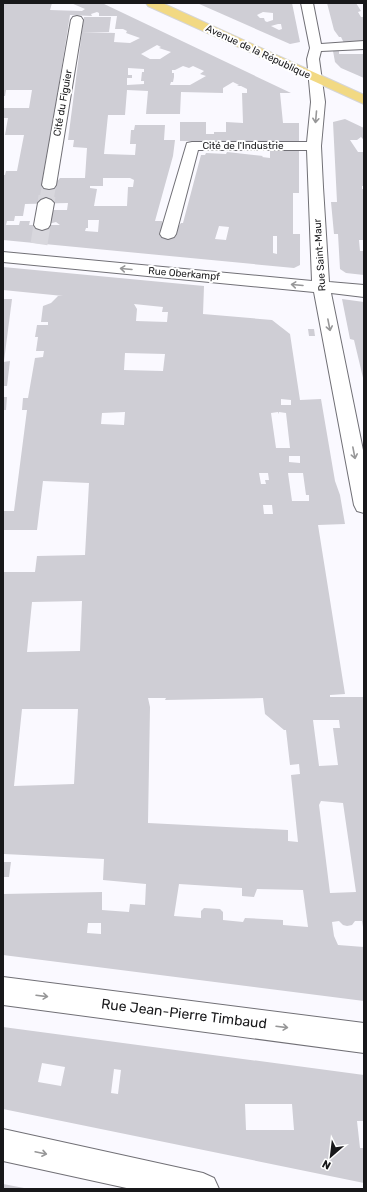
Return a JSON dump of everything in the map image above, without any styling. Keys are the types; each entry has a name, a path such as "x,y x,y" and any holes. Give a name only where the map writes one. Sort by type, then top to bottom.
{"main road":[{"name":"Avenue de la République","path":"152,3 364,100"}],"street":[{"name":"Rue Saint-Maur","path":"307,3 316,48 313,58 318,102 314,146 315,187 322,287 364,504"},
{"name":"Cité du Figuier","path":"49,185 77,20"},
{"path":"316,48 364,46"},
{"name":"Cité de l'Industrie","path":"168,234 192,146 314,146"},
{"path":"42,225 46,204"},
{"name":"Rue Oberkampf","path":"3,257 37,253 364,291"},
{"name":"Rue Jean-Pierre Timbaud","path":"3,991 364,1038"},
{"path":"3,1145 203,1189"}],"building":[{"path":"3,3 52,3 50,10 82,11 85,9 71,3 102,3 291,93 280,93 283,123 299,123 299,142 180,141 180,122 206,122 206,134 226,132 226,122 243,123 242,93 247,93 247,89 237,86 239,85 233,82 223,88 223,93 181,92 180,114 146,114 148,91 127,90 125,115 108,115 104,154 135,155 136,144 130,144 131,130 134,130 135,125 165,125 164,140 175,140 173,156 155,221 162,221 163,230 175,231 181,223 183,223 201,155 205,155 206,153 226,154 227,152 270,158 270,150 299,150 299,193 293,193 293,234 300,234 300,265 294,268 3,240 3,175 5,175 6,171 17,171 24,135 5,135 8,118 3,118 3,108 29,108 32,90 6,90 5,96 3,96","holes":["97,12 99,13 99,16 117,16 115,29 123,29 127,31 126,33 140,38 130,43 114,42 115,33 82,32 68,140 74,140 73,147 87,148 85,178 60,178 54,185 43,185 70,15 92,16 91,14","157,45 161,47 159,48 171,52 160,59 150,59 141,54","183,66 189,68 193,66 204,71 200,74 206,76 190,85 170,85 171,82 173,82 174,77 172,70","128,68 144,69 144,72 142,72 141,81 144,81 144,84 127,85 127,78 132,78 132,75 128,75","103,178 130,178 134,180 133,187 128,187 127,206 94,206 97,189 90,188 90,186 103,186","68,203 67,210 51,210 48,224 56,222 60,225 29,225 30,221 20,221 19,225 6,225 7,221 14,221 15,216 23,216 25,204","88,220 99,220 98,232 85,231 86,228 88,228","219,226 229,227 226,240 215,239","273,236 277,236 277,254 273,253"]},
{"path":"197,3 292,3 300,42 290,44","holes":["263,12 273,13 273,20 267,22 264,18 260,18 257,15","281,24 282,29 279,30 271,26"]},
{"path":"327,3 356,3 361,11 358,12 361,17 364,17 364,42 344,43 341,37 339,37 334,30"},
{"path":"84,17 111,17 109,32 82,32"},
{"path":"333,51 339,51 339,54 364,54 364,78 341,68 335,62"},
{"path":"345,119 364,128 364,140 361,137 357,140 350,140 358,152 364,152 364,186 362,186 362,189 364,189 364,240 359,240 360,251 364,251 364,275 346,273 340,269 338,234 334,234 331,202 337,202 333,122"},
{"path":"3,267 204,286 203,314 272,320 290,334 300,400 321,399 335,481 340,495 345,524 318,525 345,694 330,695 330,697 364,697 364,933 362,921 355,921 352,925 347,926 343,925 339,921 332,922 334,936 338,945 364,947 364,1001 3,955 3,894 102,892 102,910 129,912 130,904 145,905 146,884 103,880 104,859 4,854 3,858 4,572 35,572 37,556 85,555 89,483 43,481 37,530 3,530 3,511 14,511 27,410 22,410 23,398 28,398 35,358 43,357 44,351 36,351 38,337 35,337 37,325 48,325 48,322 41,322 43,306 51,303 58,296 63,296 3,290","holes":["134,304 163,307 162,312 168,312 167,322 136,321 137,309","125,353 165,354 163,371 124,370","281,399 291,400 291,405 281,405","125,412 124,425 101,424 102,413","271,413 286,413 290,448 276,448","289,456 300,456 300,463 289,462","259,473 268,473 269,480 265,480 266,484 261,484","288,473 303,473 306,495 309,495 309,501 292,501","263,505 272,505 273,514 264,514","82,601 80,651 27,652 32,602","148,698 166,698 165,700 263,698 265,714 284,730 286,730 290,765 299,764 300,774 291,775 298,842 288,841 288,830 148,823 150,707","22,709 78,709 74,784 14,786","313,720 339,720 340,728 333,728 338,765 319,766","321,801 343,803 356,892 330,893 319,805","179,884 242,888 242,896 254,897 257,889 303,890 308,927 283,925 283,920 245,918 243,922 223,920 223,912 220,909 204,908 201,911 201,918 174,916","88,923 101,923 101,934 87,933"]},
{"path":"3,299 12,299 4,361 3,360"},
{"path":"342,299 364,302 364,382 354,340 350,339"},
{"path":"308,329 314,329 315,336 309,336"},
{"path":"10,361 7,386 3,386 3,362"},
{"path":"3,397 7,397 6,410 3,410"},
{"path":"3,862 11,862 9,877 3,877"},
{"path":"3,1027 364,1075 364,1121 357,1121 360,1148 364,1148 364,1183 3,1109","holes":["42,1063 65,1067 61,1086 38,1082","114,1069 121,1070 118,1094 111,1093","245,1104 292,1104 294,1130 246,1130"]},
{"path":"3,1184 24,1188 24,1189 3,1189"}],"tunnel":[{"path":"47,197 49,185"},
{"path":"46,203 47,196"},
{"path":"39,244 42,225"}]}
